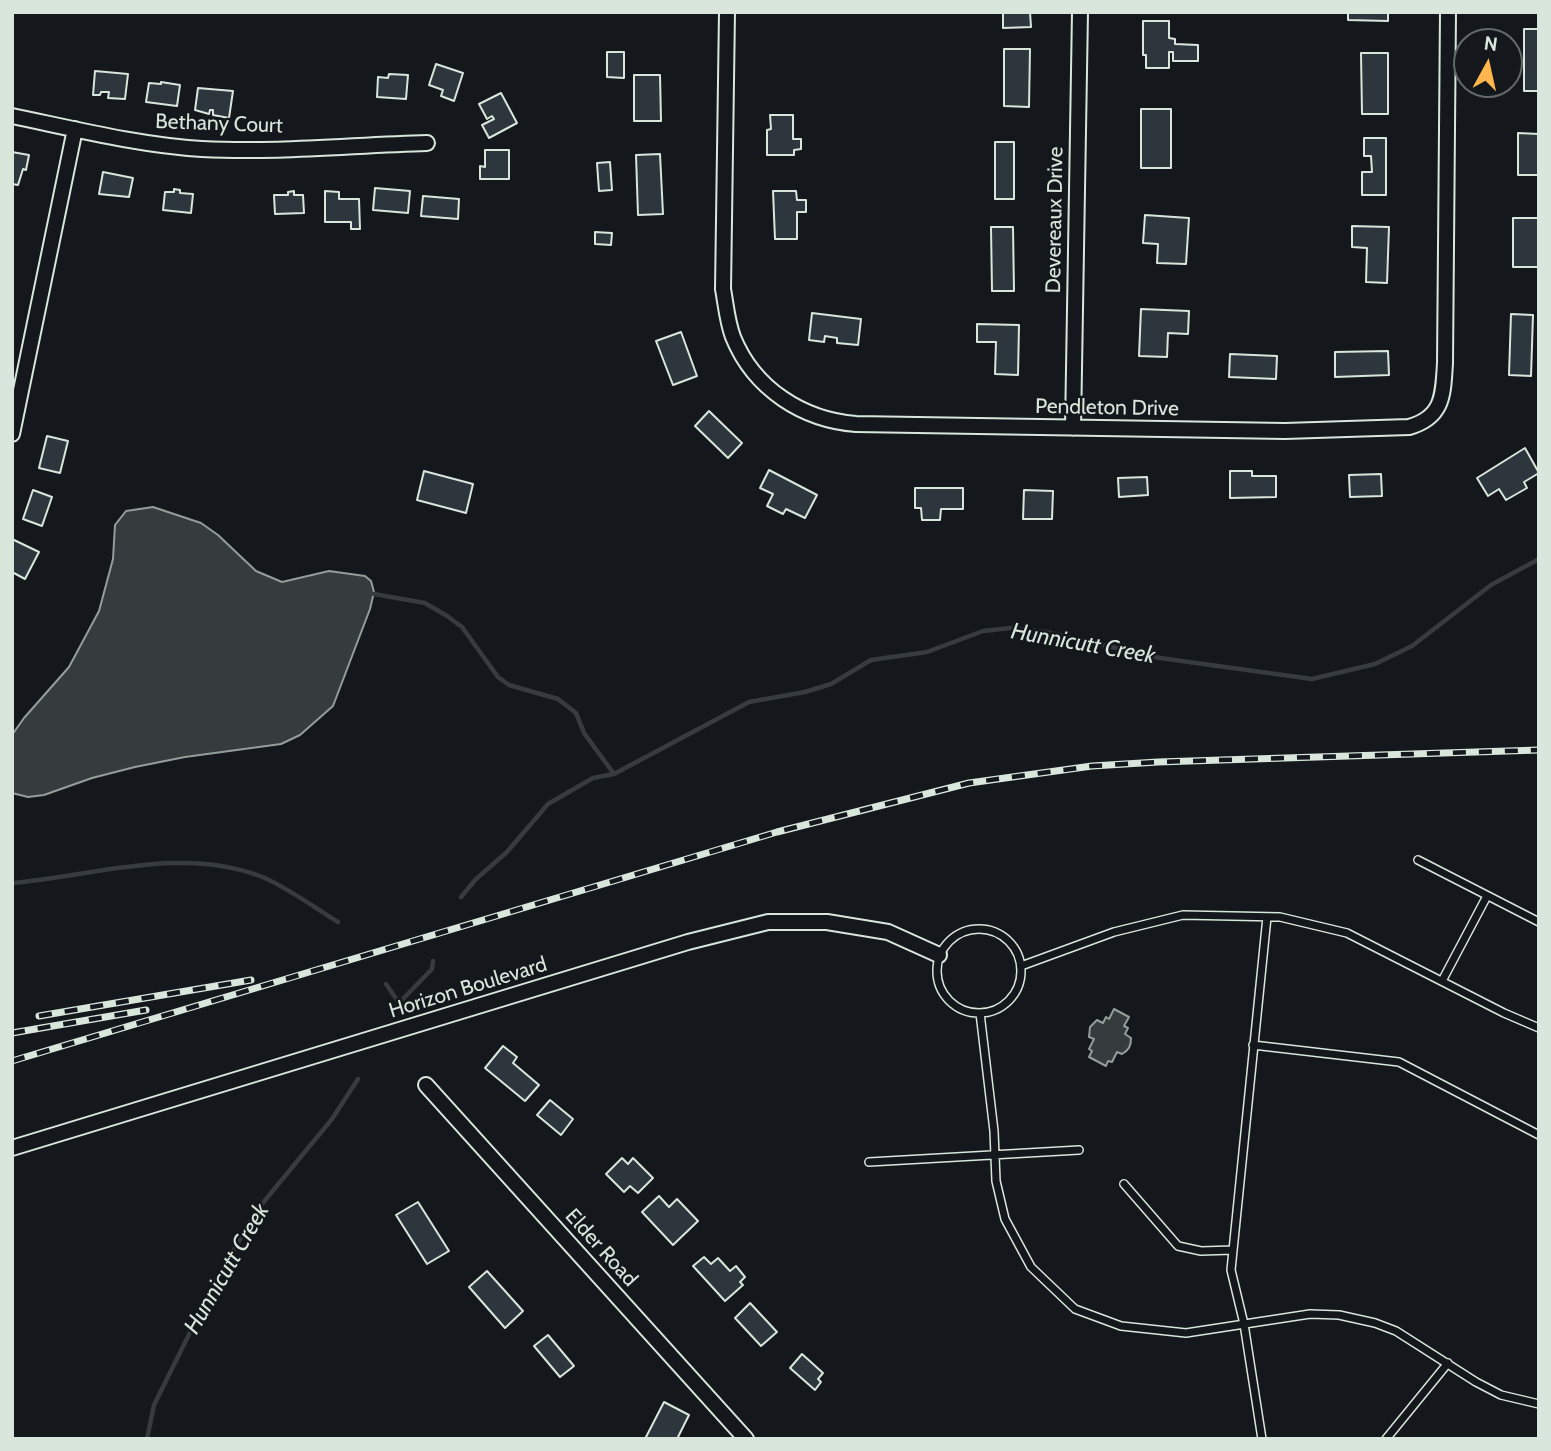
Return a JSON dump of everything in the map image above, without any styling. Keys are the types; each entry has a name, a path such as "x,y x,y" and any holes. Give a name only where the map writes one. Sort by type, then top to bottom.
{"street":[{"name":"Pendleton Drive","path":"726,12 723,289 734,338 744,358 776,395 796,408 837,423 1284,432 1394,428 1423,423 1433,416 1439,405 1444,388 1445,363 1448,12"},
{"name":"Devereaux Drive","path":"1073,428 1080,12"},
{"name":"Bethany Court","path":"12,116 140,142 225,150 427,143"},
{"path":"12,434 19,366 75,129"},
{"name":"Horizon Boulevard","path":"12,1148 688,942 768,922 827,922 888,933 939,955"},
{"name":"Elder Road","path":"426,1085 746,1439"}],"lane":[{"path":"1418,860 1539,922"},
{"path":"1442,981 1487,896"},
{"path":"1021,966 1114,932 1183,915 1280,917 1347,933 1539,1028"},
{"path":"1262,1439 1244,1324 1231,1270 1267,917"},
{"path":"971,929 998,933 1009,941 1021,966 1015,993 1006,1004 994,1011 980,1013 966,1011 954,1005 944,995 936,969 939,955 947,943 958,934 971,929"},
{"path":"980,1013 996,1181 1005,1219 1031,1267 1075,1309 1121,1326 1186,1333 1310,1314 1339,1315 1396,1331 1476,1382 1502,1395 1534,1405 1539,1404"},
{"path":"1253,1045 1399,1062 1539,1135"},
{"path":"869,1162 1079,1150"},
{"path":"1124,1184 1178,1246 1201,1251 1233,1250"},
{"path":"1386,1439 1448,1363"}],"shaded area":[{"path":"153,507 201,523 218,535 256,571 282,582 329,571 365,576 371,581 374,592 370,609 333,706 300,735 281,744 135,767 92,778 44,795 28,797 12,793 12,735 69,667 99,611 113,559 115,525 126,511"},
{"path":"1114,1009 1129,1017 1124,1026 1128,1028 1125,1034 1131,1038 1131,1043 1122,1054 1117,1052 1112,1062 1108,1061 1106,1066 1089,1057 1092,1051 1089,1049 1094,1039 1089,1037 1090,1027 1097,1020 1103,1023 1106,1017 1109,1019"}],"building":[{"path":"1003,12 1030,12 1031,27 1003,28"},
{"path":"1348,12 1388,12 1388,21 1348,20"},
{"path":"1143,21 1169,21 1169,38 1175,39 1175,44 1198,45 1198,61 1173,61 1173,52 1169,52 1169,68 1146,68 1146,55 1143,55"},
{"path":"1524,29 1539,29 1539,91 1524,91"},
{"path":"1004,49 1030,49 1029,107 1004,106"},
{"path":"607,52 624,52 624,78 607,77"},
{"path":"1361,53 1388,53 1388,114 1362,114"},
{"path":"436,64 463,73 454,101 441,96 443,90 429,85"},
{"path":"95,71 128,74 125,99 108,98 109,92 93,95"},
{"path":"389,74 408,75 406,99 377,97 378,77 388,78"},
{"path":"634,75 660,75 661,121 634,121"},
{"path":"149,83 180,85 177,106 146,102"},
{"path":"198,88 233,91 229,118 213,115 213,110 210,110 209,114 195,110"},
{"path":"501,93 517,123 489,138 482,125 494,119 492,116 487,119 479,104"},
{"path":"1141,109 1171,109 1171,168 1141,168"},
{"path":"770,115 793,115 793,139 801,139 801,149 794,150 794,155 767,155"},
{"path":"1518,133 1539,134 1539,175 1518,175"},
{"path":"1364,138 1386,138 1386,195 1362,195 1362,172 1372,172 1371,156 1364,156"},
{"path":"995,142 1014,142 1014,199 995,199"},
{"path":"485,150 509,150 509,179 480,179 480,166 485,167"},
{"path":"12,152 29,155 26,170 23,169 18,185 12,184"},
{"path":"660,154 663,214 638,215 636,155"},
{"path":"610,162 612,190 599,191 597,163"},
{"path":"103,172 133,178 129,197 99,194"},
{"path":"375,188 410,191 408,213 373,210"},
{"path":"174,189 180,190 180,193 193,194 191,213 163,210 165,192 174,192"},
{"path":"294,191 294,195 303,195 304,213 275,214 274,195 288,195 288,192"},
{"path":"325,191 339,192 339,199 359,199 360,229 351,229 351,222 325,222"},
{"path":"773,191 796,191 797,200 806,200 806,212 797,212 797,239 775,239"},
{"path":"423,196 459,199 458,219 421,216"},
{"path":"1145,215 1189,218 1186,264 1157,263 1158,244 1143,243"},
{"path":"1513,218 1539,218 1539,267 1513,267"},
{"path":"1352,226 1389,227 1387,283 1366,282 1367,248 1352,247"},
{"path":"991,227 1013,227 1014,291 992,291"},
{"path":"595,232 612,233 611,245 595,244"},
{"path":"1141,309 1189,311 1188,334 1168,333 1167,357 1139,356"},
{"path":"812,313 861,319 858,345 837,343 837,338 825,336 824,342 809,340"},
{"path":"1511,314 1533,315 1531,376 1509,375"},
{"path":"977,324 1019,325 1018,375 995,374 996,342 977,342"},
{"path":"681,332 697,376 673,385 656,341"},
{"path":"1388,351 1389,375 1335,377 1335,352"},
{"path":"1230,354 1277,356 1276,379 1229,377"},
{"path":"709,411 742,443 728,458 695,426"},
{"path":"47,436 68,441 60,473 39,468"},
{"path":"1525,448 1539,473 1524,482 1527,488 1506,500 1499,489 1488,496 1477,478"},
{"path":"769,470 817,495 805,518 786,509 783,514 767,506 773,494 760,488"},
{"path":"424,471 473,484 466,513 417,500"},
{"path":"1230,471 1252,471 1252,476 1276,476 1276,497 1230,498"},
{"path":"1381,474 1382,496 1350,497 1349,475"},
{"path":"1147,477 1148,495 1119,497 1118,478"},
{"path":"915,488 963,488 963,509 941,509 940,520 922,520 921,508 915,508"},
{"path":"33,490 52,497 42,526 23,519"},
{"path":"1024,490 1053,491 1052,519 1023,519"},
{"path":"12,539 39,552 25,579 12,572"},
{"path":"503,1046 517,1057 513,1063 539,1085 525,1101 485,1068"},
{"path":"550,1100 573,1119 561,1135 537,1115"},
{"path":"622,1158 628,1164 633,1158 653,1178 638,1193 630,1186 624,1192 606,1174"},
{"path":"659,1196 669,1207 677,1199 698,1221 673,1245 642,1212"},
{"path":"418,1202 449,1251 427,1264 396,1215"},
{"path":"704,1257 711,1264 718,1258 730,1271 736,1266 745,1277 740,1282 743,1285 725,1301 693,1266"},
{"path":"487,1271 523,1311 505,1328 469,1287"},
{"path":"750,1303 777,1332 761,1346 735,1318"},
{"path":"548,1335 574,1366 560,1377 534,1346"},
{"path":"802,1354 823,1373 815,1390 790,1368"},
{"path":"664,1402 689,1415 677,1439 645,1439"}],"waterway":[{"name":"Hunnicutt Creek","path":"461,897 476,879 507,852 548,804 593,778 614,774 749,702 805,692 831,684 871,660 927,652 983,631 1011,628 1046,632 1160,658 1312,679 1375,664 1412,646 1491,585 1539,559"},
{"path":"374,594 425,603 462,627 498,677 509,685 558,699 576,713 584,733 614,774"},
{"path":"12,883 137,866 199,863 230,867 260,876 338,922"},
{"path":"386,984 399,1003 432,969 433,961"},
{"name":"Hunnicutt Creek","path":"147,1439 154,1405 216,1280 257,1210 332,1119 358,1079"}],"railway":[{"path":"12,1061 777,832 969,783 1092,766 1158,762 1539,750"},
{"path":"39,1016 251,980"},
{"path":"12,1033 146,1010"}]}
